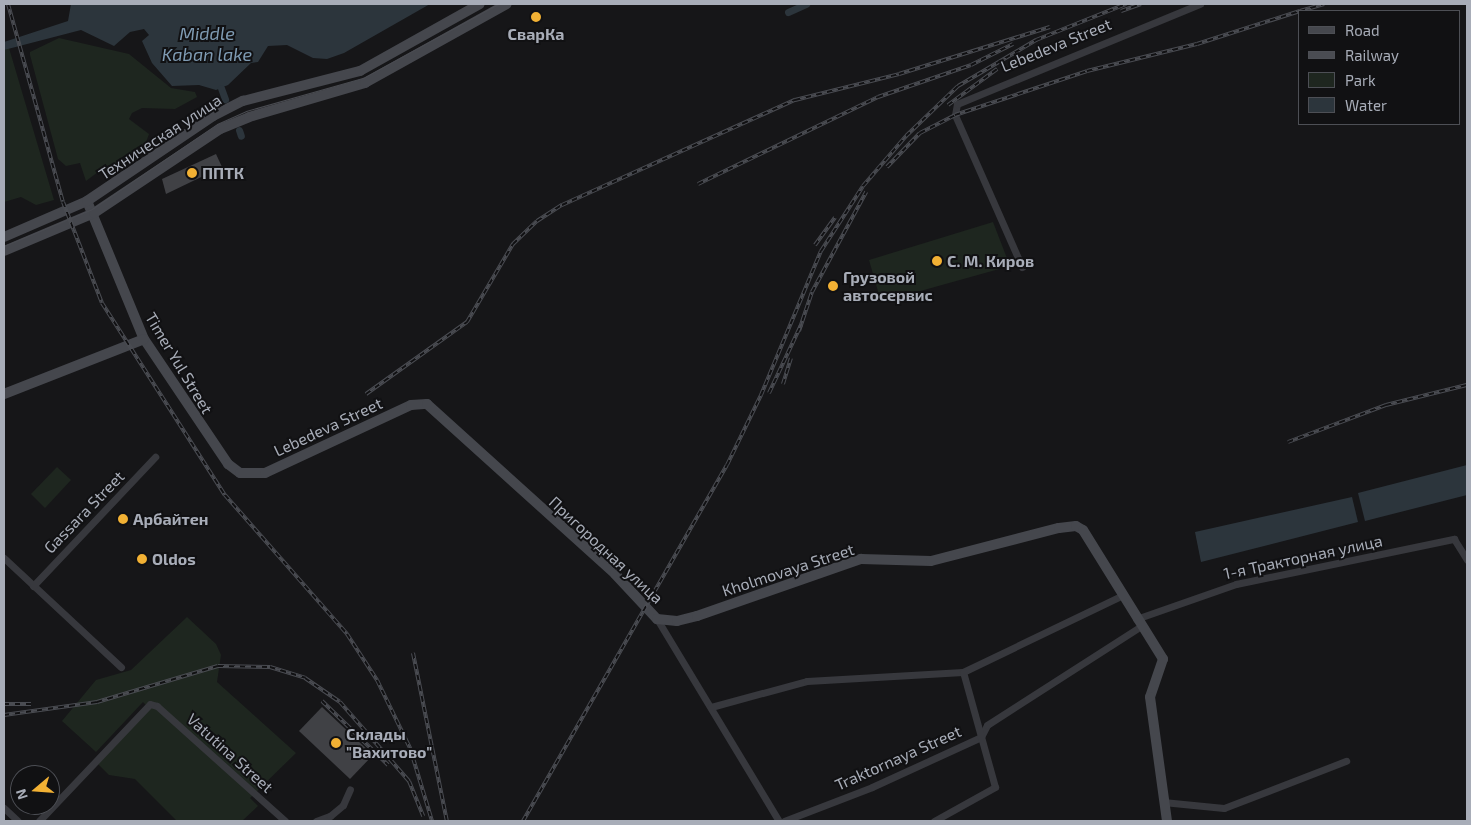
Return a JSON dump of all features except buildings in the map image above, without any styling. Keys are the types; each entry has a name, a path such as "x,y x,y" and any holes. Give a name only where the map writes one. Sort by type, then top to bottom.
{"street":[{"name":"Техническая улица","path":"4,237 87,202 213,116 243,102 360,71 480,4"},
{"name":"Техническая улица","path":"94,213 220,130 249,117 365,83 507,4"},
{"name":"Lebedeva Street","path":"1022,267 955,108 963,99 1200,4"},
{"name":"Timer Yul Street","path":"87,202 94,213 115,278 144,339 218,454 240,473"},
{"path":"4,251 94,213"},
{"path":"4,394 144,339"},
{"name":"Lebedeva Street","path":"240,473 265,473 411,405 427,404"},
{"name":"Пригородная улица","path":"427,404 615,574 657,619 779,821"},
{"name":"Gassara Street","path":"32,586 155,457"},
{"name":"Kholmovaya Street","path":"657,619 677,621 697,616 861,559 931,562 1076,526 1089,536 1121,596"},
{"name":"1-я Тракторная улица","path":"1138,622 1236,584 1454,539 1467,560"},
{"path":"4,558 120,667"},
{"path":"711,707 807,681 963,672 1121,596 1163,659 1150,697 1167,821"},
{"name":"Traktornaya Street","path":"784,821 793,820 872,787 980,737 987,725 1138,622"},
{"path":"934,821 995,787 963,672"},
{"name":"Vatutina Street","path":"39,821 145,707 157,706 285,821"},
{"path":"1163,802 1224,808 1346,760"},
{"path":"316,821 330,816 343,805 350,789"},
{"path":"4,808 18,821"}],"green space":[{"path":"59,38 129,54 171,88 195,92 197,97 175,109 142,108 132,113 129,119 149,134 145,145 129,162 106,166 86,181 80,163 66,166 58,159 30,55 30,52"},
{"path":"9,48 54,200 36,205 21,197 4,202 4,50"},
{"path":"993,222 1010,266 881,302 869,260"},
{"path":"57,467 71,480 45,508 31,494"},
{"path":"187,617 216,644 221,655 217,682 296,753 250,798 258,806 242,821 177,821 135,779 109,775 98,764 150,709 143,702 96,752 62,721 96,680 131,670"}],"water":[{"name":"Middle Kaban lake","path":"71,4 430,4 344,53 327,59 313,58 287,45 268,46 258,62 251,63 228,85 216,90 199,85 172,86 152,63 142,41 149,35 144,29 130,32 114,46 81,30 4,50 4,42 68,21"},
{"path":"1467,465 1467,495 1365,521 1358,493"},
{"path":"1352,497 1358,522 1201,562 1195,532"}],"waterway":[{"path":"788,12 806,4"},
{"path":"221,88 225,99"},
{"path":"239,130 241,136"}],"tram line":[{"path":"4,246 92,209 217,124 246,111 363,78 498,4"}],"railway":[{"path":"8,4 63,202 102,303 225,495 347,634 377,680 410,748 432,821"},
{"path":"523,821 727,465 761,395 821,251 863,186 906,136 958,86 1036,40 1126,4"},
{"path":"1121,11 1141,4"},
{"path":"1303,10 1324,4"},
{"path":"887,167 920,133 955,115 1087,71 1197,44 1298,12"},
{"path":"366,394 467,322 513,244 537,221 562,205 795,100 899,74 1050,27"},
{"path":"698,184 878,97 971,65 1013,44"},
{"path":"948,105 997,69"},
{"path":"799,331 812,292 866,192"},
{"path":"815,245 835,217"},
{"path":"769,393 801,325"},
{"path":"783,384 791,358"},
{"path":"1288,442 1386,405 1467,385"},
{"path":"413,653 447,821"},
{"path":"4,715 97,702 218,666 270,667 305,678 340,702 409,781 423,816"},
{"path":"322,701 388,765"},
{"path":"4,704 31,704"}],"place":[{"name":"СварКа","path":"536,17"},
{"name":"ППТК","path":"192,173"},
{"name":"С. М. Киров","path":"937,261"},
{"name":"Грузовой автосервис","path":"833,286"},
{"name":"Арбайтен","path":"123,519"},
{"name":"Oldos","path":"142,559"},
{"name":"Склады \"Вахитово\"","path":"336,743"}]}
